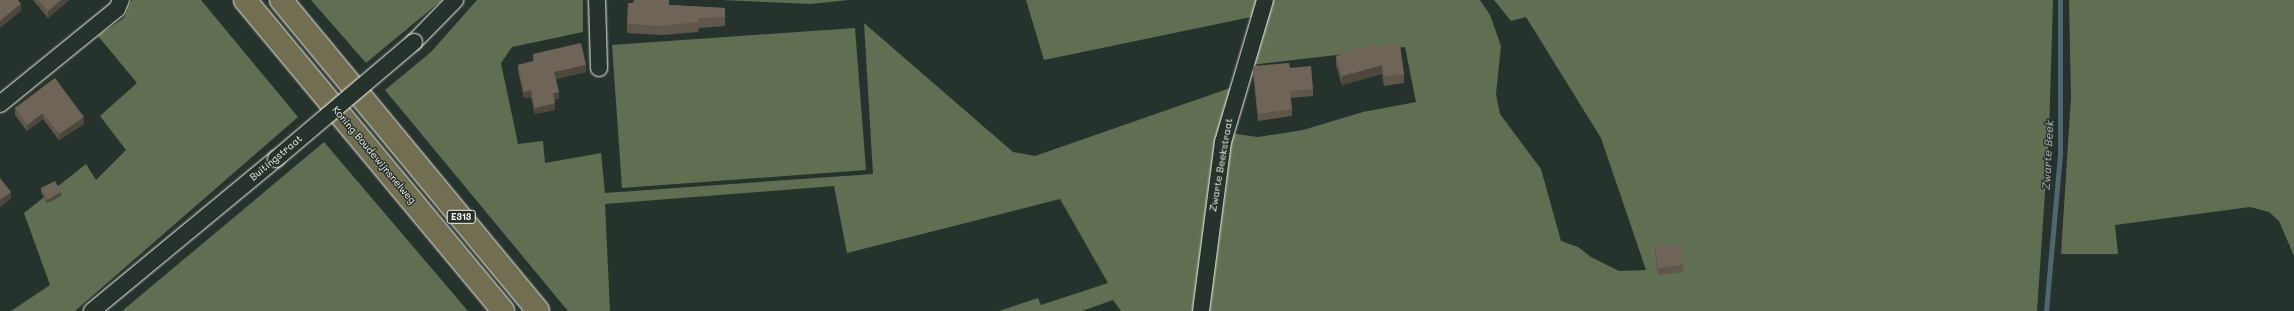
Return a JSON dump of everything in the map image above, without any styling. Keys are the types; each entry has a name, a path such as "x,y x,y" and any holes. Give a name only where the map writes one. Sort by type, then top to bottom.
{"highway":[{"name":"Koning Boudewijnsnelweg","path":"245,0 503,311"},
{"name":"E313","path":"281,0 538,311"}],"street":[{"path":"0,104 117,9 121,0"},
{"name":"Buitingstraat","path":"92,311 276,159 414,42 455,0"},
{"path":"597,0 599,68"},
{"name":"Zwarte Beekstraat","path":"1201,311 1223,142 1265,0"}],"green space":[{"path":"132,0 201,0 298,117 75,311 11,311 50,285 24,213 86,164 96,180 126,150 100,116 137,83 98,36 124,18"},
{"path":"311,0 442,0 366,63"},
{"path":"477,0 583,0 583,32 512,47 501,63 518,144 543,141 545,163 601,153 605,193 873,174 864,23 1013,152 1035,156 1233,87 1196,311 1121,311 1113,300 1082,311 999,311 1038,298 1041,305 1108,283 1060,199 847,253 834,186 605,204 610,311 568,311 385,90 431,52"},
{"path":"723,0 849,0 810,4"},
{"path":"1026,0 1259,0 1256,16 1044,60"},
{"path":"1271,0 1480,0 1490,15 1501,46 1496,94 1500,114 1541,169 1561,241 1578,247 1591,257 1619,271 1646,270 1601,138 1526,17 1511,21 1494,0 2053,0 2049,133 2037,311 1205,311 1229,133 1258,137 1303,130 1363,112 1416,102 1405,47 1250,65"},
{"path":"2069,0 2294,0 2294,256 2279,221 2269,212 2250,207 2115,225 2118,254 2061,254 2071,97"},
{"path":"855,28 866,170 622,188 612,45"},
{"path":"324,142 468,311 122,311"}],"building":[{"path":"0,0 18,0 21,4 0,21"},
{"path":"39,0 61,0 48,11"},
{"path":"634,0 669,0 669,5 725,8 725,17 699,18 698,22 662,26 627,24 628,3 633,3"},
{"path":"581,43 586,65 554,72 559,92 553,93 555,103 535,108 531,90 524,92 518,65 534,61 533,54"},
{"path":"1400,44 1404,74 1384,76 1382,65 1342,76 1336,56 1357,50 1357,48"},
{"path":"1289,63 1290,68 1311,66 1313,89 1290,91 1292,109 1258,114 1253,66"},
{"path":"55,78 84,117 59,134 43,113 27,125 15,108"},
{"path":"0,178 11,192 0,200"},
{"path":"55,181 61,192 47,200 41,188"},
{"path":"1681,244 1683,265 1658,268 1655,246"}],"waterway":[{"name":"Zwarte Beek","path":"2046,311 2060,155 2060,0"}]}
